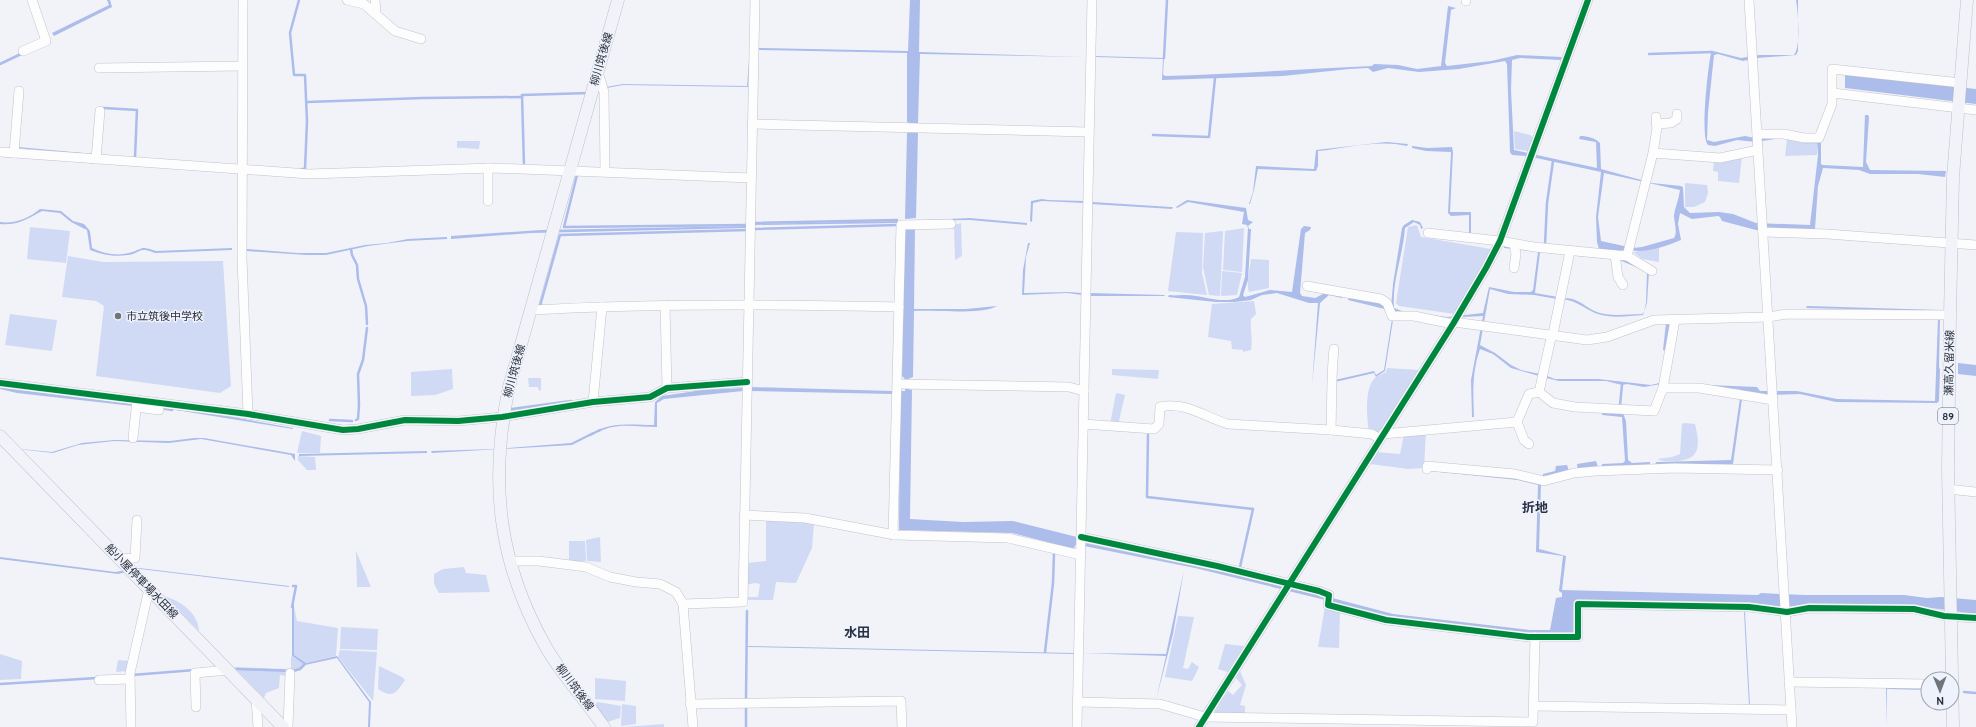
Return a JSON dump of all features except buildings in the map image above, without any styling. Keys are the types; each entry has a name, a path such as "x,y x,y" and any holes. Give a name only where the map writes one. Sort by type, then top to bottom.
{"main road":[{"name":"柳川筑後線","path":"604,727 548,650 522,598 509,561 499,507 500,441 502,417 509,387 618,0"},
{"name":"瀬高久留米線","path":"1952,671 1948,489 1950,314 1954,177 1967,0"},
{"name":"船小屋停車場水田線","path":"0,436 283,727"},
{"name":"瀬高久留米線","path":"1953,711 1953,727"}],"street":[{"path":"23,51 46,41 32,0"},
{"path":"243,0 241,170 242,258 248,414"},
{"path":"347,0 364,4 395,31 420,39"},
{"path":"375,0 376,14"},
{"path":"683,604 743,602 746,382 755,0"},
{"path":"1076,727 1078,702 1082,424 1084,391 1092,0"},
{"path":"1199,727 1454,323 1486,268 1500,241 1588,0"},
{"path":"1749,0 1786,592 1792,727"},
{"path":"99,68 242,66"},
{"path":"1757,134 1784,134 1804,138 1819,138 1832,104 1832,69 1961,84"},
{"path":"598,71 604,92 605,171"},
{"path":"14,153 19,90"},
{"path":"1833,94 1976,110"},
{"path":"96,159 100,111"},
{"path":"1627,256 1653,153 1656,120 1671,123 1677,119 1677,114"},
{"path":"752,124 1089,132"},
{"path":"1653,153 1720,158 1758,150"},
{"path":"0,152 309,174 488,168 605,171 751,178"},
{"path":"488,168 488,201"},
{"path":"893,535 901,225 951,224"},
{"path":"1428,232 1570,251 1627,256 1652,271"},
{"path":"1763,232 1827,234 1976,245"},
{"path":"1514,244 1516,254 1514,268"},
{"path":"1539,392 1553,334 1570,251"},
{"path":"1615,255 1618,277 1623,285"},
{"path":"1307,286 1381,299 1387,304 1392,316 1414,316 1454,323 1553,334 1587,340 1607,337 1654,320 1768,317 1787,314 1820,313 1950,314"},
{"path":"531,310 665,305 748,304 899,307"},
{"path":"665,305 667,388"},
{"path":"593,402 602,307"},
{"path":"1530,444 1524,440 1517,422 1528,394 1539,392 1553,403 1575,407 1654,411 1663,388 1675,320"},
{"path":"1331,430 1332,391 1330,381 1336,354"},
{"path":"0,383 136,403 248,414 343,430 358,429 405,420 458,421 502,417 593,402 650,397 667,388 746,382"},
{"path":"898,384 1069,387 1084,391"},
{"path":"1663,388 1699,388 1773,400"},
{"path":"136,403 159,410"},
{"path":"133,438 136,403"},
{"path":"1082,424 1154,429 1159,424 1160,407 1174,405 1190,407 1212,419 1228,424 1331,430 1382,436 1517,422"},
{"path":"1427,469 1427,466 1515,474 1544,481 1574,473 1596,471 1675,468 1778,470"},
{"path":"1948,489 1976,492"},
{"path":"744,515 804,518 893,535 1008,538 1081,555"},
{"path":"120,559 135,558 136,520"},
{"path":"1081,537 1217,566 1329,594 1328,605 1386,620 1535,636 1578,637 1578,604 1749,607 1786,611 1809,608 1907,609 1951,616 1976,618"},
{"path":"509,561 539,561 586,567 610,577 636,582 660,584 676,592 683,604 693,727"},
{"path":"131,727 130,679 148,589"},
{"path":"1078,702 1160,704 1205,717 1319,723 1534,722 1535,636"},
{"path":"196,706 195,673 229,670"},
{"path":"288,727 290,673"},
{"path":"99,680 130,679"},
{"path":"1789,682 1920,684"},
{"path":"256,698 258,727"},
{"path":"690,704 901,701 902,727"},
{"path":"1534,706 1791,710"}],"shaded area":[{"path":"1514,131 1533,137 1528,151 1515,149"},
{"path":"1787,139 1807,143 1817,143 1817,155 1785,156"},
{"path":"457,141 480,141 479,149 457,148"},
{"path":"1742,156 1739,183 1718,181 1718,172 1713,171 1714,161"},
{"path":"1685,183 1707,185 1708,193 1705,202 1694,207 1685,207"},
{"path":"961,223 962,256 955,260 954,225"},
{"path":"1417,225 1421,237 1491,249 1486,262 1455,314 1399,306 1396,303 1408,227"},
{"path":"30,227 70,231 66,263 27,259"},
{"path":"1244,228 1242,272 1223,270 1225,231"},
{"path":"1223,231 1220,296 1209,295 1203,267 1205,233"},
{"path":"1176,232 1203,233 1202,273 1207,295 1168,291"},
{"path":"1659,248 1659,262 1642,259 1633,252"},
{"path":"68,256 103,262 223,261 231,386 220,393 96,376 104,306 96,301 62,297"},
{"path":"1251,259 1269,260 1269,288 1249,292 1248,281"},
{"path":"1222,271 1242,273 1237,295 1221,296"},
{"path":"1254,301 1256,314 1251,319 1251,350 1243,352 1243,350 1232,349 1231,341 1208,337 1212,304"},
{"path":"10,314 57,320 52,351 5,345"},
{"path":"1387,368 1419,370 1378,434 1369,431 1367,403 1369,389 1372,383 1376,377 1386,372"},
{"path":"452,369 453,389 435,395 411,396 411,372"},
{"path":"1112,369 1159,370 1158,379 1112,375"},
{"path":"528,378 541,378 541,390 539,391 538,387 529,387"},
{"path":"1116,393 1125,395 1118,425 1110,424"},
{"path":"1682,424 1695,424 1698,445 1694,454 1690,458 1684,460 1664,461 1657,459 1672,457 1680,454"},
{"path":"302,431 321,436 320,453 297,453"},
{"path":"1426,431 1424,468 1408,469 1370,464 1377,452 1400,454 1404,435"},
{"path":"298,456 315,457 316,470 307,470 298,460"},
{"path":"766,518 814,523 812,548 796,583 776,582 773,600 745,600 745,597 758,597 760,584 755,583 746,585 746,563 766,561"},
{"path":"600,537 601,562 587,561 586,540"},
{"path":"569,541 585,541 586,561 569,562"},
{"path":"356,551 371,587 357,587"},
{"path":"464,567 466,573 486,575 490,592 439,593 434,584 434,574 443,569"},
{"path":"164,596 176,601 192,613 196,619 199,631"},
{"path":"294,607 297,621 338,628 336,656 305,663 294,655"},
{"path":"1325,607 1340,611 1339,648 1318,647"},
{"path":"1178,616 1194,617 1183,668 1188,669 1192,662 1199,667 1192,681 1165,677"},
{"path":"341,627 378,629 377,650 340,649"},
{"path":"1225,644 1244,646 1228,672 1218,669"},
{"path":"340,650 377,652 373,701 338,657"},
{"path":"0,654 22,661 21,679 0,680"},
{"path":"291,656 304,664 300,668 291,670"},
{"path":"118,660 129,661 127,671 116,672"},
{"path":"379,666 402,677 405,680 394,693 387,694 378,689"},
{"path":"234,667 287,669 286,676 280,675 279,688 266,693 264,698"},
{"path":"1240,671 1246,685 1240,705 1245,706 1245,714 1216,713 1215,711 1228,691 1233,695 1242,685 1235,677"},
{"path":"595,678 626,681 625,701 595,699"},
{"path":"598,702 621,706 620,718 607,722 596,708 596,703"},
{"path":"622,704 636,706 636,724 621,726"},
{"path":"664,724 664,727 625,727"}],"water":[{"path":"107,0 110,0 112,7 54,36 52,33 109,5"},
{"path":"910,0 920,0 919,52 1085,57 920,54 918,123 911,124 907,122 907,53 758,50 758,48 908,51"},
{"path":"1796,0 1798,0 1798,12"},
{"path":"1448,6 1456,8 1451,10 1445,63 1447,66 1491,61 1517,55 1562,57 1561,60 1520,58 1512,60 1511,90 1514,150 1597,168 1596,142 1579,139 1580,136 1586,136 1600,143 1601,169 1652,183 1681,186 1683,187 1684,207 1690,213 1719,212 1733,214 1756,223 1810,225 1818,155 1817,142 1821,143 1821,164 1863,167 1865,115 1868,115 1869,117 1866,162 1870,170 1946,171 1945,177 1918,174 1870,174 1859,170 1823,168 1818,186 1815,229 1756,230 1722,221 1718,216 1692,219 1680,213 1678,224 1681,240 1651,250 1619,251 1641,269 1619,260 1540,252 1535,293 1558,297 1557,299 1534,295 1508,294 1490,289 1480,345 1521,370 1540,374 1539,376 1511,368 1493,354 1480,349 1474,374 1474,417 1472,417 1471,380 1483,316 1445,318 1401,313 1348,300 1349,297 1380,302 1391,307 1402,228 1412,220 1420,222 1423,228 1421,229 1420,225 1414,222 1405,228 1394,298 1394,308 1402,311 1447,317 1483,313 1489,287 1514,292 1531,292 1533,290 1538,252 1504,248 1504,246 1599,249 1597,242 1596,217 1601,172 1527,156 1512,155 1510,152 1507,64 1505,61 1459,69 1419,72 1388,68 1373,72 1368,68 1283,76 1162,80 1163,59 1095,56 1164,58 1163,74 1165,76 1372,66 1374,64 1398,65 1417,69 1441,66","holes":["1604,173 1680,190 1674,215 1676,230 1674,238 1633,248 1601,241 1598,217"]},
{"path":"1798,45 1796,55 1757,58 1743,61 1718,54 1714,55 1708,112 1707,140 1714,142 1745,136 1760,139 1769,137 1782,138 1756,142 1737,140 1715,146 1708,145 1706,140 1705,117 1708,72 1711,53 1713,51 1741,58 1759,55 1794,55"},
{"path":"750,49 748,87 623,85 606,87 623,84 747,86"},
{"path":"1845,75 1976,89 1976,104 1845,88"},
{"path":"913,130 914,132 918,132 916,218 905,219 907,133"},
{"path":"1386,142 1408,144 1407,146 1385,143 1318,151 1318,166 1316,171 1258,169 1254,190 1249,204 1253,192 1256,166 1314,169 1316,150"},
{"path":"1412,146 1427,148 1452,147 1450,212 1471,212 1471,234 1469,234 1469,215 1451,216 1448,213 1451,152 1426,151 1412,148"},
{"path":"16,148 94,154 94,155"},
{"path":"1042,199 1084,201 1084,203 1042,201 1033,203 1032,222 1030,221 1031,201"},
{"path":"1187,200 1246,208 1248,220 1253,222 1248,226 1249,229 1251,229 1248,280 1243,295 1245,297 1270,290 1292,292 1301,229 1304,226 1311,227 1310,230 1305,233 1300,293 1302,296 1315,298 1327,292 1343,295 1342,298 1329,295 1320,303 1312,385 1318,303 1309,303 1277,293 1262,295 1251,300 1235,302 1216,302 1168,297 1169,295 1192,295 1219,300 1233,299 1239,297 1245,277 1248,228 1247,225 1242,224 1244,212 1188,202 1177,208 1176,207"},
{"path":"1092,202 1173,207 1172,209 1091,204"},
{"path":"40,209 61,211 73,221 84,224 90,231 92,248 101,252 124,254 142,248 156,251 232,248 232,250 155,253 142,250 128,255 109,255 90,250 87,230 71,222 60,213 42,211 17,223 0,224 0,222 22,220"},
{"path":"970,218 1027,223 1027,225 970,220 904,221"},
{"path":"899,221 899,223 754,225 747,228 531,233 451,239 451,236 541,230"},
{"path":"905,228 915,228 914,309 966,309 997,306 990,309 969,311 914,311 913,377 906,380 902,376"},
{"path":"447,237 447,239 407,241 368,246 326,255 246,251 247,249 297,253 326,253 365,245 408,239"},
{"path":"1028,243 1030,243 1026,257 1024,293 1068,292 1082,293 1082,295 1067,293 1022,295 1023,270"},
{"path":"1647,272 1649,272 1647,303 1644,312 1646,303"},
{"path":"1089,293 1164,295 1165,296 1090,296"},
{"path":"1567,298 1576,300 1602,314 1642,314 1644,312 1643,315 1619,317 1607,316 1595,313 1577,303 1563,299"},
{"path":"1807,306 1940,310 1940,311 1806,308"},
{"path":"1938,318 1940,318 1940,370 1939,401 1937,403 1836,402 1800,394 1772,395 1743,392 1739,389 1661,384 1644,387 1627,384 1622,385 1606,381 1559,381 1546,378 1547,376 1555,379 1598,379 1651,385 1659,383 1757,387 1760,391 1797,391 1837,399 1935,401"},
{"path":"1392,319 1385,371 1376,377 1374,373 1335,382 1335,380 1374,371 1376,375 1384,370"},
{"path":"1666,323 1670,323 1667,351 1663,350"},
{"path":"1958,363 1976,365 1976,376 1958,374"},
{"path":"0,387 133,404 133,406 17,393 0,389"},
{"path":"750,387 892,391 893,394 750,391"},
{"path":"743,388 743,391 664,399 657,403 657,427 620,426 599,432 598,430 605,427 618,425 654,425 655,402 662,396 702,390"},
{"path":"905,388 912,390 910,519 963,522 1013,521 1077,537 1077,546 1075,545 1074,549 1012,533 899,530 900,391 905,391"},
{"path":"1740,398 1742,399 1733,464 1655,465 1656,462 1731,460"},
{"path":"170,409 216,414 293,429"},
{"path":"1602,412 1623,413 1626,421 1628,460 1632,463 1650,462 1650,465 1602,466 1602,464 1623,463 1625,461 1622,417 1602,415"},
{"path":"593,432 594,434 572,445 432,453 431,451 495,449 571,443"},
{"path":"204,438 295,454 295,461 291,455 201,439 169,443 114,441 78,445 53,453 0,447 52,452 82,443 114,440 170,441"},
{"path":"427,451 427,453 299,456 299,454"},
{"path":"1596,461 1598,467 1578,470 1577,464"},
{"path":"1567,465 1569,471 1543,476 1543,474 1555,471 1556,466"},
{"path":"1430,468 1517,477 1541,483 1539,549 1566,556 1562,590 1758,595 1761,593 1804,595 1904,595 1927,598 1941,597 1976,600 1976,614 1916,606 1796,608 1575,601 1575,632 1572,635 1528,634 1395,617 1195,568 1084,546 1085,543 1279,584 1393,614 1530,630 1550,630 1556,598 1562,597 1562,593 1559,591 1563,556 1536,552 1538,485 1518,480 1430,471"},
{"path":"0,557 115,572 139,568 289,587 140,569 118,574 0,559"},
{"path":"1184,570 1173,634 1156,700 1166,656 1082,653 1166,654"},
{"path":"292,604 294,604 294,655 306,663 337,656 371,702 370,727 368,727 369,702 337,658 305,665 292,656"},
{"path":"1745,612 1750,706 1749,706"},
{"path":"748,647 1074,653 1075,654"},
{"path":"1886,688 1920,688 1920,690 1887,689 1887,727"}],"waterway":[{"path":"299,0 290,33 294,75 305,75 307,121 305,169 302,169"},
{"path":"1164,58 1167,0"},
{"path":"1649,54 1712,52"},
{"path":"0,64 23,53"},
{"path":"1153,135 1209,137 1215,78"},
{"path":"524,166 522,95 589,93"},
{"path":"307,102 423,98 522,97"},
{"path":"104,108 137,110 135,157"},
{"path":"1804,142 1817,142"},
{"path":"1545,245 1547,203 1553,161"},
{"path":"577,175 564,227 748,225"},
{"path":"753,223 897,220"},
{"path":"753,229 898,225"},
{"path":"542,306 540,306 560,235 748,230"},
{"path":"351,249 357,265 358,279 366,306 367,324"},
{"path":"356,420 358,419 359,405 358,374 363,360 367,328"},
{"path":"1620,405 1622,385"},
{"path":"512,409 571,401"},
{"path":"161,408 172,410"},
{"path":"330,420 352,421"},
{"path":"590,435 600,430"},
{"path":"1148,435 1147,497 1253,509 1240,567"},
{"path":"1045,652 1053,583 1054,553"},
{"path":"292,607 296,586 293,586"},
{"path":"746,698 747,611"},
{"path":"237,669 293,671 300,669 305,664"},
{"path":"132,675 195,670"},
{"path":"0,684 97,678"},
{"path":"1964,692 1976,693"},
{"path":"746,708 746,727"}],"cycle path":[{"path":"1199,727 1453,324 1486,268 1500,241 1588,0"},
{"path":"0,383 248,414 343,430 358,429 405,420 458,421 502,417 593,402 650,397 667,388 747,382"},
{"path":"1081,537 1217,566 1319,591 1329,595 1328,605 1386,620 1528,637 1578,637 1578,604 1749,607 1787,612 1809,608 1914,609 1944,616 1976,618"}],"place":[{"name":"市立筑後中学校","path":"118,316"}],"district":[{"name":"折地","path":"1535,507"},
{"name":"水田","path":"857,632"}]}
